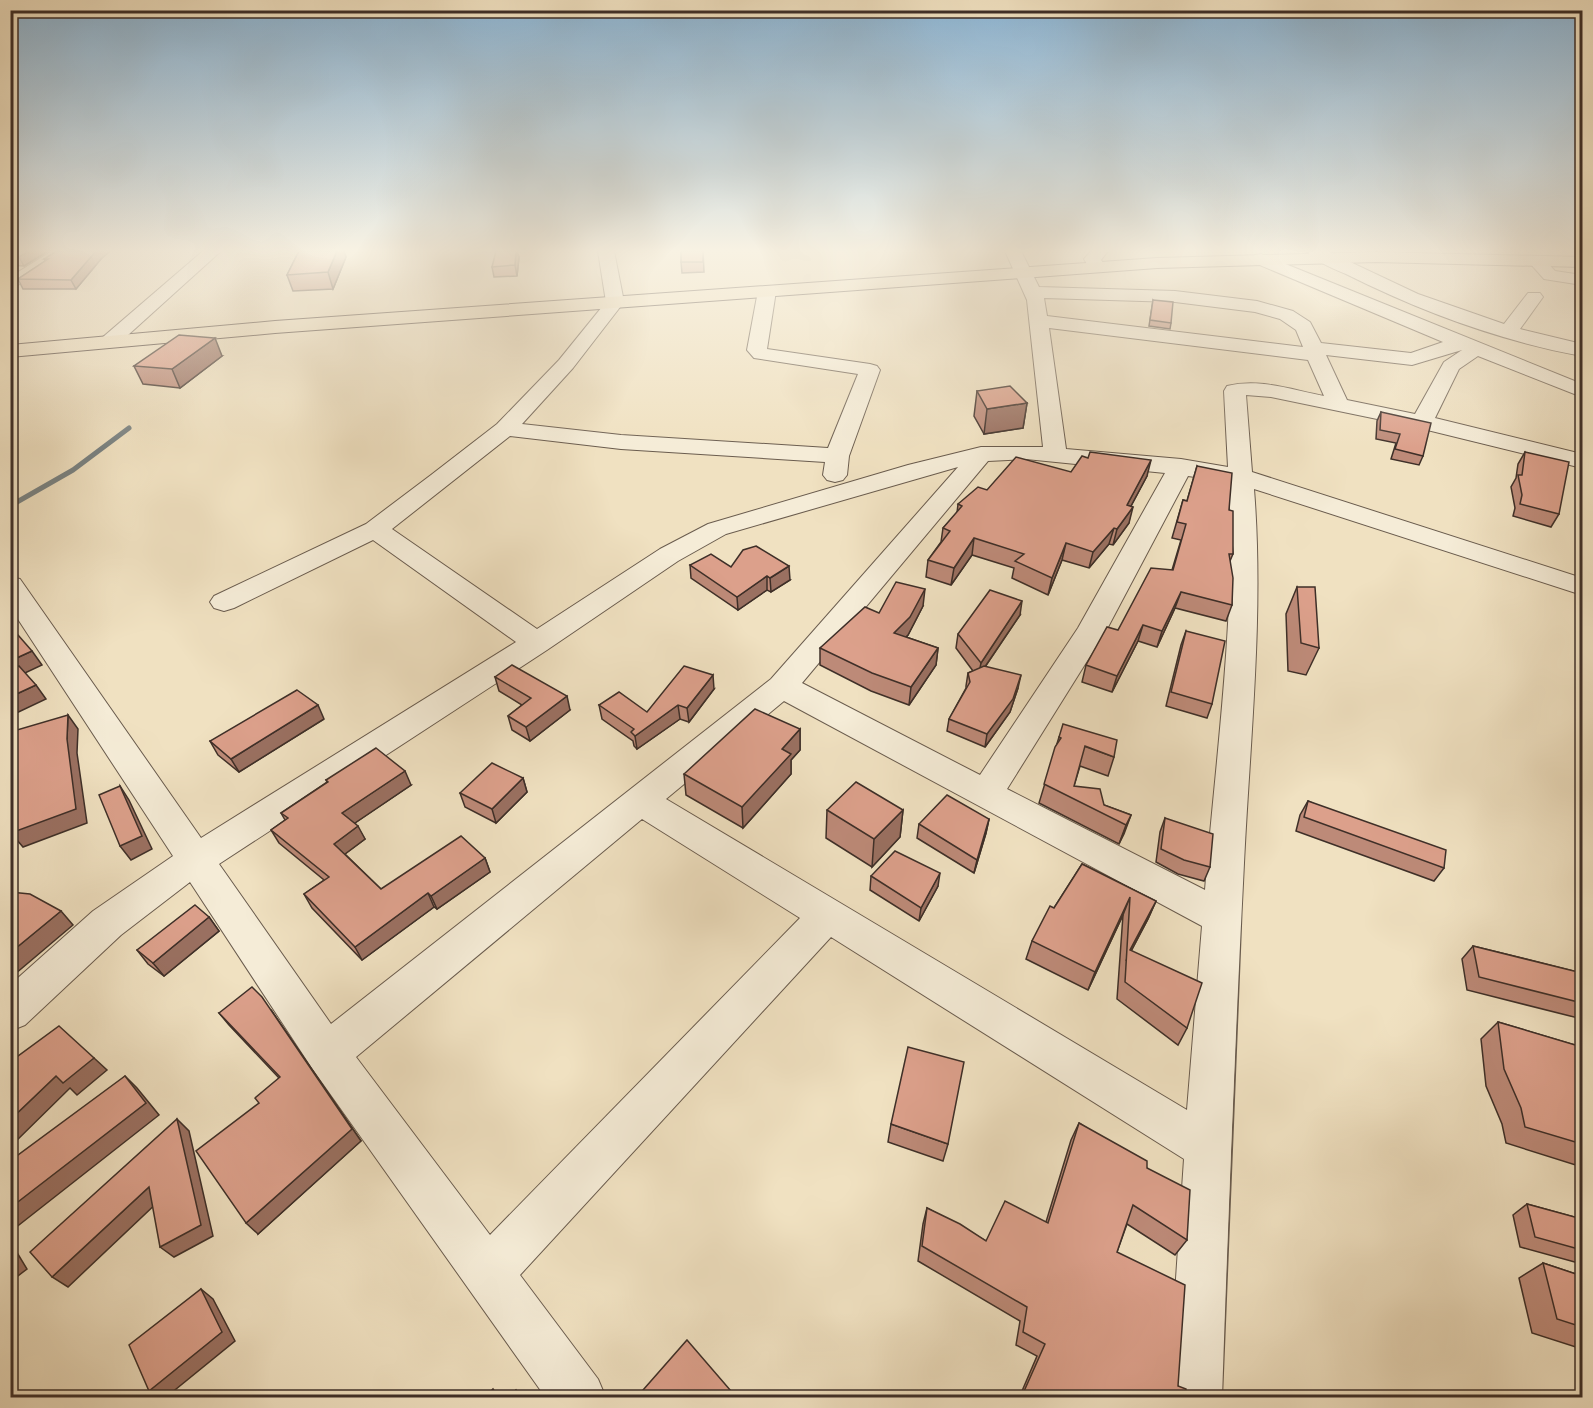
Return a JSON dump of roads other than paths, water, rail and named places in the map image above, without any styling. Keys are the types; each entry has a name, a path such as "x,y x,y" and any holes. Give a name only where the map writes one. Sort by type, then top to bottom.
{"highway":[{"path":"10,351 425,317"}],"street":[{"path":"110,341 138,317"},
{"path":"224,602 375,529 505,429 566,364 603,317"},
{"path":"763,317 757,350 761,354 870,370 837,456 833,494"},
{"path":"1038,317 1055,454"},
{"path":"1291,317 1303,324 1339,405"},
{"path":"1398,317 1582,391"},
{"path":"1464,317 1508,332 1582,350"},
{"path":"1508,332 1519,317"},
{"path":"1038,321 1314,352 1412,358 1468,346"},
{"path":"1422,422 1451,366 1468,346"},
{"path":"1195,1398 1208,1148 1242,621 1242,477 1235,392 1242,388 1256,389 1339,405 1422,422 1582,461"},
{"path":"505,429 621,442 837,456"},
{"path":"10,1012 107,923 195,859 537,643 669,555 717,529 833,494 981,454 1026,452 1181,466 1242,477 1582,587"},
{"path":"327,1054 782,686 981,454"},
{"path":"985,795 1092,629 1181,466"},
{"path":"375,529 537,643"},
{"path":"10,585 327,1054 579,1398"},
{"path":"782,686 985,795 1223,918"},
{"path":"639,800 1208,1148"},
{"path":"487,1274 827,915"}],"waterway":[{"path":"10,506 73,470 129,428"}]}
